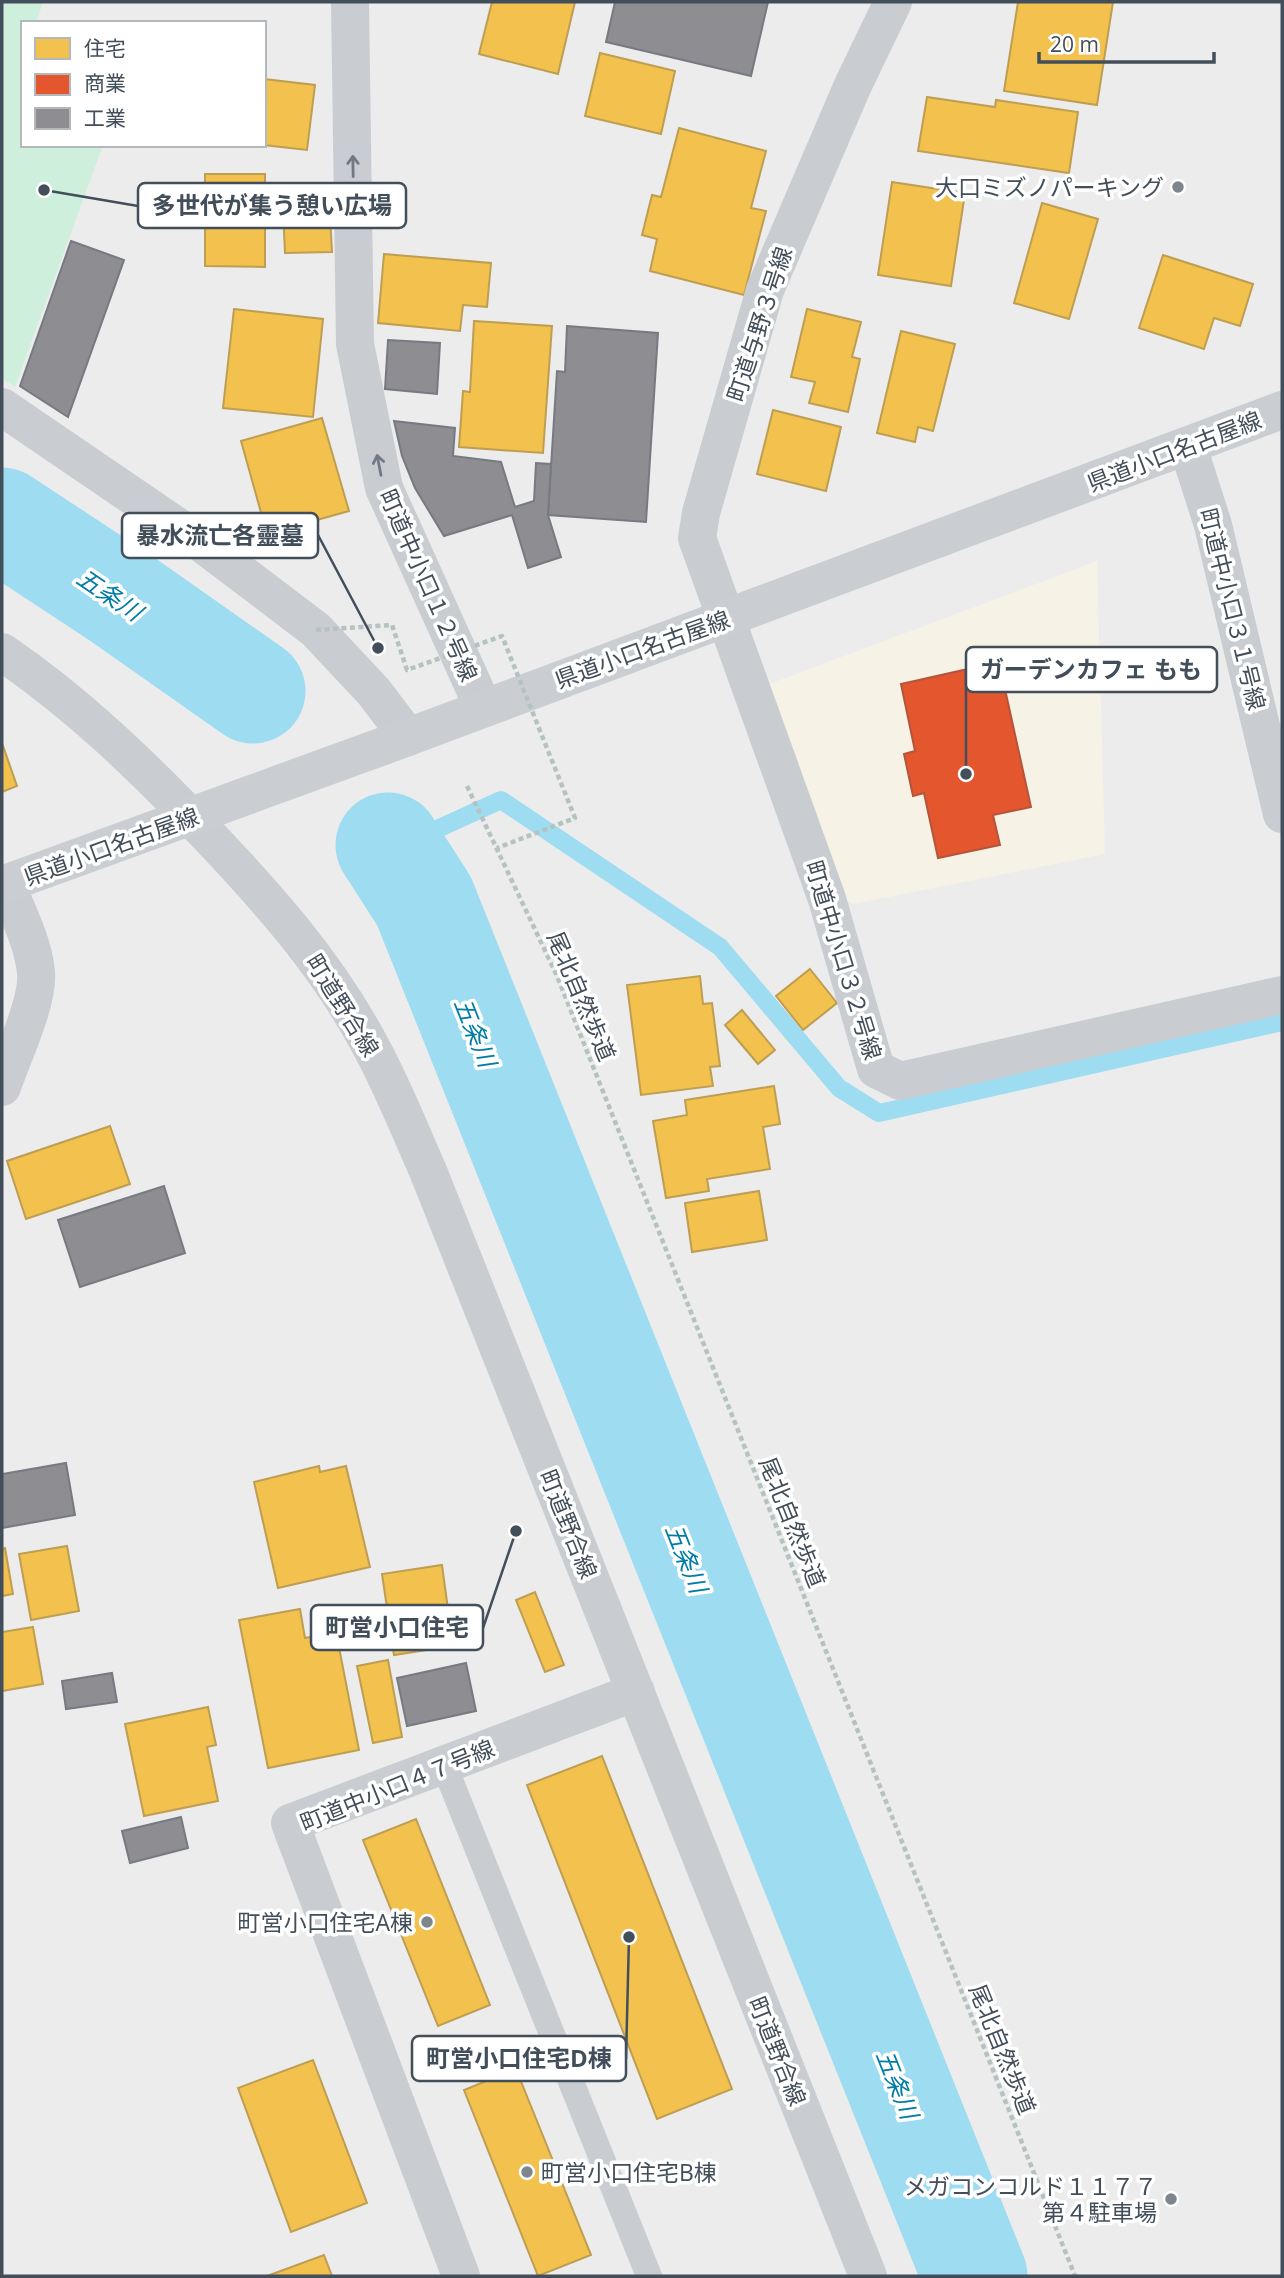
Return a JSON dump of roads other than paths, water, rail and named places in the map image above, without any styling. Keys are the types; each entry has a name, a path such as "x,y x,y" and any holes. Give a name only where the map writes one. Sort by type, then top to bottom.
{"main road":[{"name":"県道小口名古屋線","path":"4,884 408,737 1282,410"}],"street":[{"name":"町道中小口１２号線","path":"350,2 355,331 358,357 384,488 483,707"},
{"name":"町道与野３号線","path":"726,618 697,538 701,513 765,290 853,85 893,2"},
{"path":"2,407 200,542 316,630 374,692 408,737"},
{"name":"町道中小口３１号線","path":"1188,447 1213,524 1282,814"},
{"name":"町道中小口３２号線","path":"726,618 827,898 876,1069 900,1081 1282,995"},
{"name":"町道野合線","path":"2,652 66,699 115,741 260,889 334,985 370,1044 428,1171 869,2276"},
{"path":"2,1087 35,992 37,975 34,959 4,884"},
{"name":"町道中小口４７号線","path":"461,2276 290,1823 636,1692"}],"lane":[{"path":"444,1765 649,2276"}],"waterway":[{"name":"五条川","path":"2,520 122,599 253,691"},
{"path":"391,850 501,800 720,947 839,1088 879,1113 1282,1022"},
{"name":"五条川","path":"388,845 424,901 975,2276"}],"place":[{"name":"大口ミズノパーキング","path":"1178,187"},
{"name":"多世代が集う憩い広場","path":"44,190"},
{"name":"暴水流亡各靈墓","path":"378,648"},
{"name":"ガーデンカフェ もも","path":"966,774"},
{"name":"町営小口住宅","path":"516,1531"},
{"name":"町営小口住宅A棟","path":"427,1922"},
{"name":"町営小口住宅D棟","path":"629,1937"},
{"name":"町営小口住宅B棟","path":"527,2172"},
{"name":"メガコンコルド１１７７ 第４駐車場","path":"1171,2199"}]}
